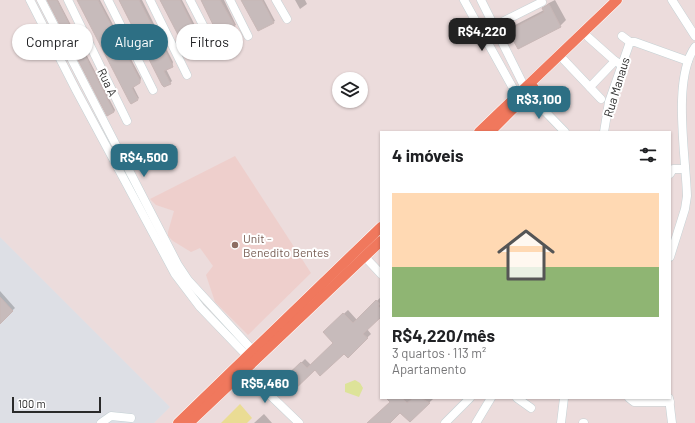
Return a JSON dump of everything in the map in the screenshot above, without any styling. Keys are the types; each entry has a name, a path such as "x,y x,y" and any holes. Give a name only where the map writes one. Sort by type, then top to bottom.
{"main road":[{"path":"491,131 523,95 617,0"},
{"path":"480,131 564,60 625,0"},
{"path":"189,423 245,371 253,357 380,228"},
{"path":"178,423 380,242"}],"street":[{"path":"30,0 76,90 158,236"},
{"path":"41,0 180,282 200,307 253,357"},
{"name":"Rua A","path":"68,0 127,121"},
{"path":"108,0 153,90"},
{"path":"150,0 187,75"},
{"path":"190,0 202,24"},
{"path":"230,0 248,36"},
{"path":"276,0 287,19"},
{"path":"464,0 523,95 564,131"},
{"path":"481,0 494,26 523,95"},
{"path":"672,0 695,36"},
{"path":"494,26 542,2"},
{"path":"622,36 630,42 635,42 688,61"},
{"path":"588,37 619,63 590,87"},
{"name":"Rua Manaus","path":"604,131 609,102 619,63 630,42"},
{"path":"671,254 685,209 687,196 683,100 688,61 695,47"},
{"path":"564,60 601,99"},
{"path":"671,172 673,169 685,168"},
{"path":"365,257 380,273"},
{"path":"245,371 299,423"},
{"path":"445,423 469,399"},
{"path":"476,423 490,399"},
{"path":"518,399 531,408"},
{"path":"561,423 564,399"},
{"path":"630,399 634,402 670,400 672,423"},
{"path":"101,423 111,416 131,418"}],"shaded area":[{"name":"Unit - Benedito Bentes","path":"235,156 311,273 248,335 215,302 206,275 213,266 200,248 191,252 173,241 168,236 174,211 156,205 150,199"},
{"path":"0,237 170,407 154,423 0,423"},
{"path":"240,404 252,418 247,423 221,423"}],"green space":[{"path":"355,380 360,383 363,388 359,397 345,392 345,384"}],"building":[{"path":"47,0 57,0 69,24 59,24"},
{"path":"77,0 98,0 111,24 101,24 101,47 93,31 93,24 89,24"},
{"path":"119,0 139,0 151,24 131,24"},
{"path":"160,0 180,0 192,24 176,24 176,31"},
{"path":"201,0 220,0 234,24 213,24"},
{"path":"241,0 262,0 274,23 258,31"},
{"path":"549,4 561,27 518,49 508,31 544,12 542,8"},
{"path":"168,56 173,67 164,71 171,84 164,87 149,60 168,60"},
{"path":"78,60 88,60 114,112 107,116"},
{"path":"108,60 130,60 140,80 140,83 132,88 138,100 131,104"},
{"path":"0,297 13,311 0,324"},
{"path":"376,300 380,304 378,306 380,308 380,318 363,334 368,338 348,358 344,354 320,376 315,370 291,393 280,382 301,362 307,368 333,343 323,332 343,313 353,323"},
{"path":"387,399 403,399 407,403 412,399 423,399 430,403 410,422 400,413 390,423 367,423 390,402"}],"place":[{"name":"Unit - Benedito Bentes","path":"235,245"}]}
